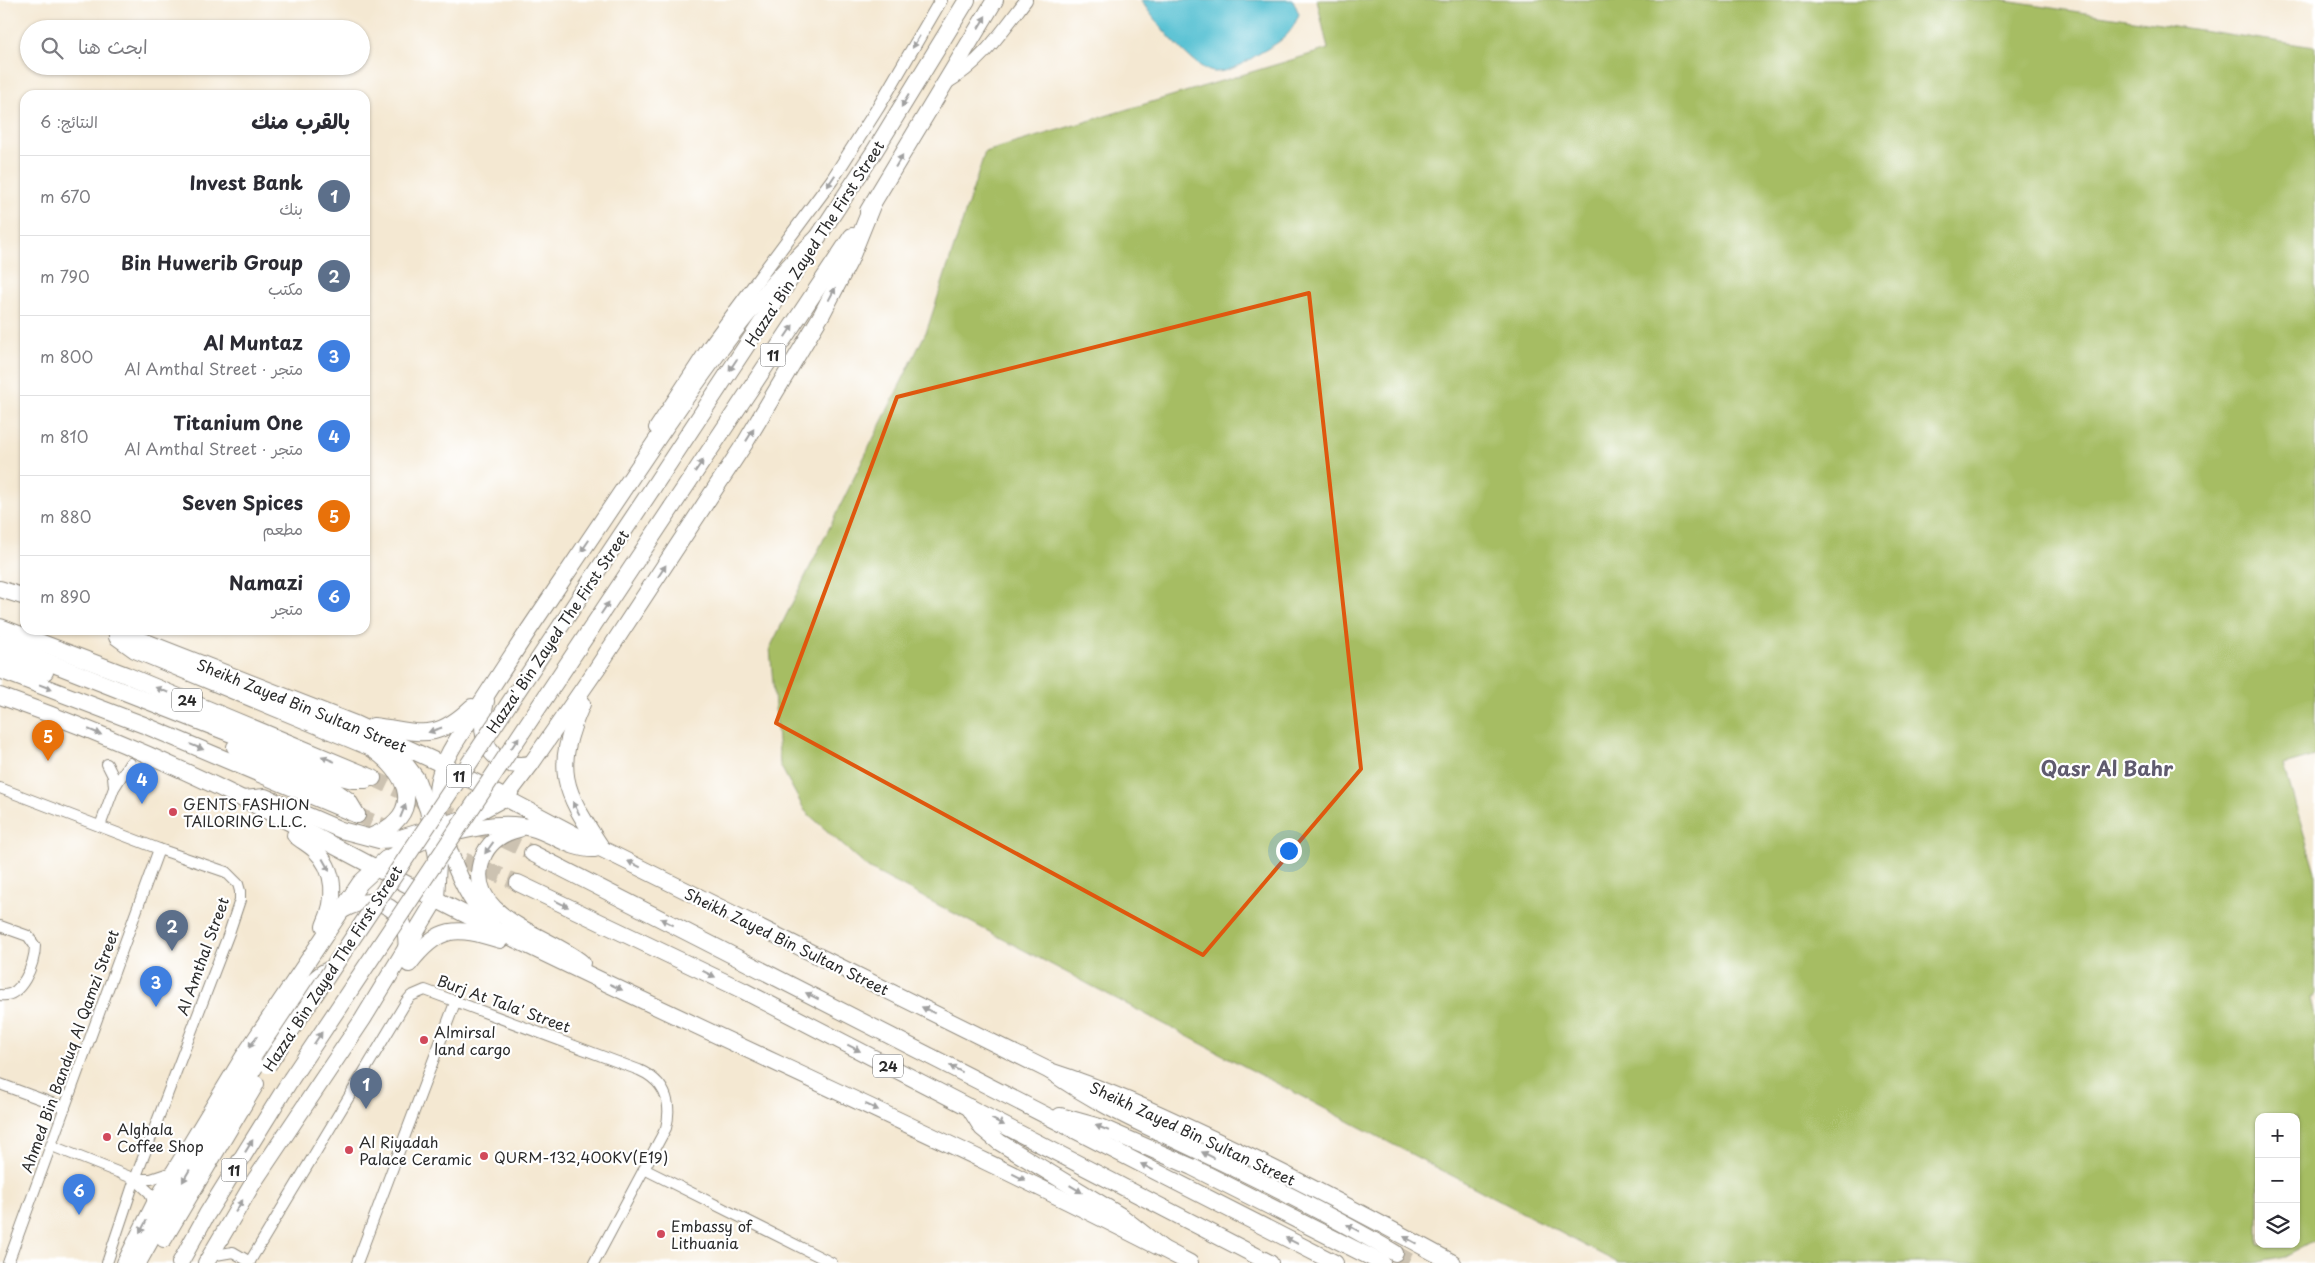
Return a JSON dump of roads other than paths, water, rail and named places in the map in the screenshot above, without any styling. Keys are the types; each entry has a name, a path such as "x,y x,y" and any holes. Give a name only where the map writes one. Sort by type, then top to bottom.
{"main road":[{"name":"Hazza' Bin Zayed The First Street","path":"150,1263 263,1063 330,969 652,489 874,152 967,0"},
{"name":"Hazza' Bin Zayed The First Street","path":"180,1263 207,1214 291,1079 874,203 995,0"},
{"path":"125,1263 154,1205 244,1056 360,883 374,867 406,848 506,797 531,764 596,670 745,443 787,375 847,266 874,203"},
{"path":"208,1260 286,1131 363,1019 436,899 439,874 436,795 444,765 488,692 612,505 730,335 780,274 818,237"},
{"path":"0,589 20,595"},
{"name":"24","path":"0,626 20,634"},
{"name":"24","path":"0,643 341,777 359,781 373,778 250,726 22,635"},
{"path":"114,635 135,650 253,697 368,747 380,755 398,775 406,793 407,802 399,820 389,828 366,838"},
{"name":"Sheikh Zayed Bin Sultan Street","path":"128,635 355,724 444,765 602,849 1050,1071 1127,1099 1226,1146 1314,1189 1453,1263"},
{"path":"0,656 97,691 334,790 348,800 357,815 153,729 0,670"},
{"path":"596,670 568,736 564,764 568,791 573,803 602,849"},
{"path":"355,724 407,732 433,732 460,719 488,692"},
{"path":"488,692 482,722 486,744 496,756 509,763 531,764"},
{"path":"0,696 56,716 147,754 243,799 525,944 959,1148 1190,1263"},
{"path":"355,724 384,742 407,765 422,791 438,831 475,906 486,918 509,931 525,944"},
{"path":"243,799 259,796 271,799 341,830 379,840 397,839 438,831 494,826 531,828 577,847 602,849"},
{"path":"280,818 292,832 319,855 332,880 332,906 310,958"},
{"path":"531,828 510,831 490,845 480,867 480,884 483,895 497,913 569,953 596,978"},
{"name":"24","path":"532,853 1335,1263"},
{"name":"24","path":"518,883 742,990 1270,1263"},
{"path":"342,911 353,904 366,901 378,902 390,907 399,916 405,927 408,939 406,951"},
{"path":"363,1019 389,991 418,950 441,934 452,931 472,932 525,944"},
{"path":"138,1263 196,1158 263,1063"},
{"path":"1050,1071 1103,1105 1314,1208 1395,1253"},
{"path":"969,1107 979,1124 999,1142 1121,1216 1163,1249"},
{"path":"1046,1115 1061,1116 1090,1123 1148,1147 1236,1188 1382,1263"}],"street":[{"path":"612,505 640,451 708,347 807,216 851,151 941,0"},
{"path":"945,84 967,70 986,53 1026,0"},
{"path":"100,826 114,788 130,763"},
{"path":"107,764 113,776 114,788"},
{"name":"Al Amthal Street","path":"0,788 159,849 226,872 238,884 240,900 135,1179 107,1263"},
{"name":"Ahmed Bin Banduq Al Qamzi Street","path":"8,1263 159,849"},
{"path":"0,926 28,936 35,946 21,988 13,994 0,995"},
{"name":"Burj At Tala' Street","path":"233,1252 250,1262 411,996 425,990 639,1070 658,1082 669,1103 670,1115 666,1128 594,1263"},
{"path":"357,1263 456,1000"},
{"path":"0,1084 65,1108"},
{"path":"52,1146 135,1179 146,1187 154,1205"},
{"path":"644,1169 832,1263"},
{"path":"135,1179 160,1178 174,1171"},
{"path":"208,1260 233,1252 228,1240 227,1226"}],"water":[{"path":"1141,0 1293,0 1299,14 1296,22 1284,38 1238,66 1226,71 1214,72 1196,63 1185,53 1163,30"}],"tunnel":[{"path":"373,778 532,853"},
{"path":"357,815 397,832"},
{"path":"442,851 518,883"},
{"path":"1395,1253 1413,1263"}],"place":[{"name":"Seven Spices","path":"48,761"},
{"name":"Titanium One","path":"142,804"},
{"name":"GENTS FASHION TAILORING L.L.C.","path":"173,812"},
{"name":"Bin Huwerib Group","path":"172,951"},
{"name":"Al Muntaz","path":"156,1007"},
{"name":"Almirsal land cargo","path":"424,1040"},
{"name":"Invest Bank","path":"366,1109"},
{"name":"Alghala Coffee Shop","path":"107,1137"},
{"name":"Al Riyadah Palace Ceramic","path":"349,1150"},
{"name":"QURM-132,400KV(E19)","path":"484,1156"},
{"name":"Namazi","path":"79,1215"},
{"name":"Embassy of Lithuania","path":"661,1234"}],"district":[{"name":"Qasr Al Bahr","path":"2107,768"}]}
